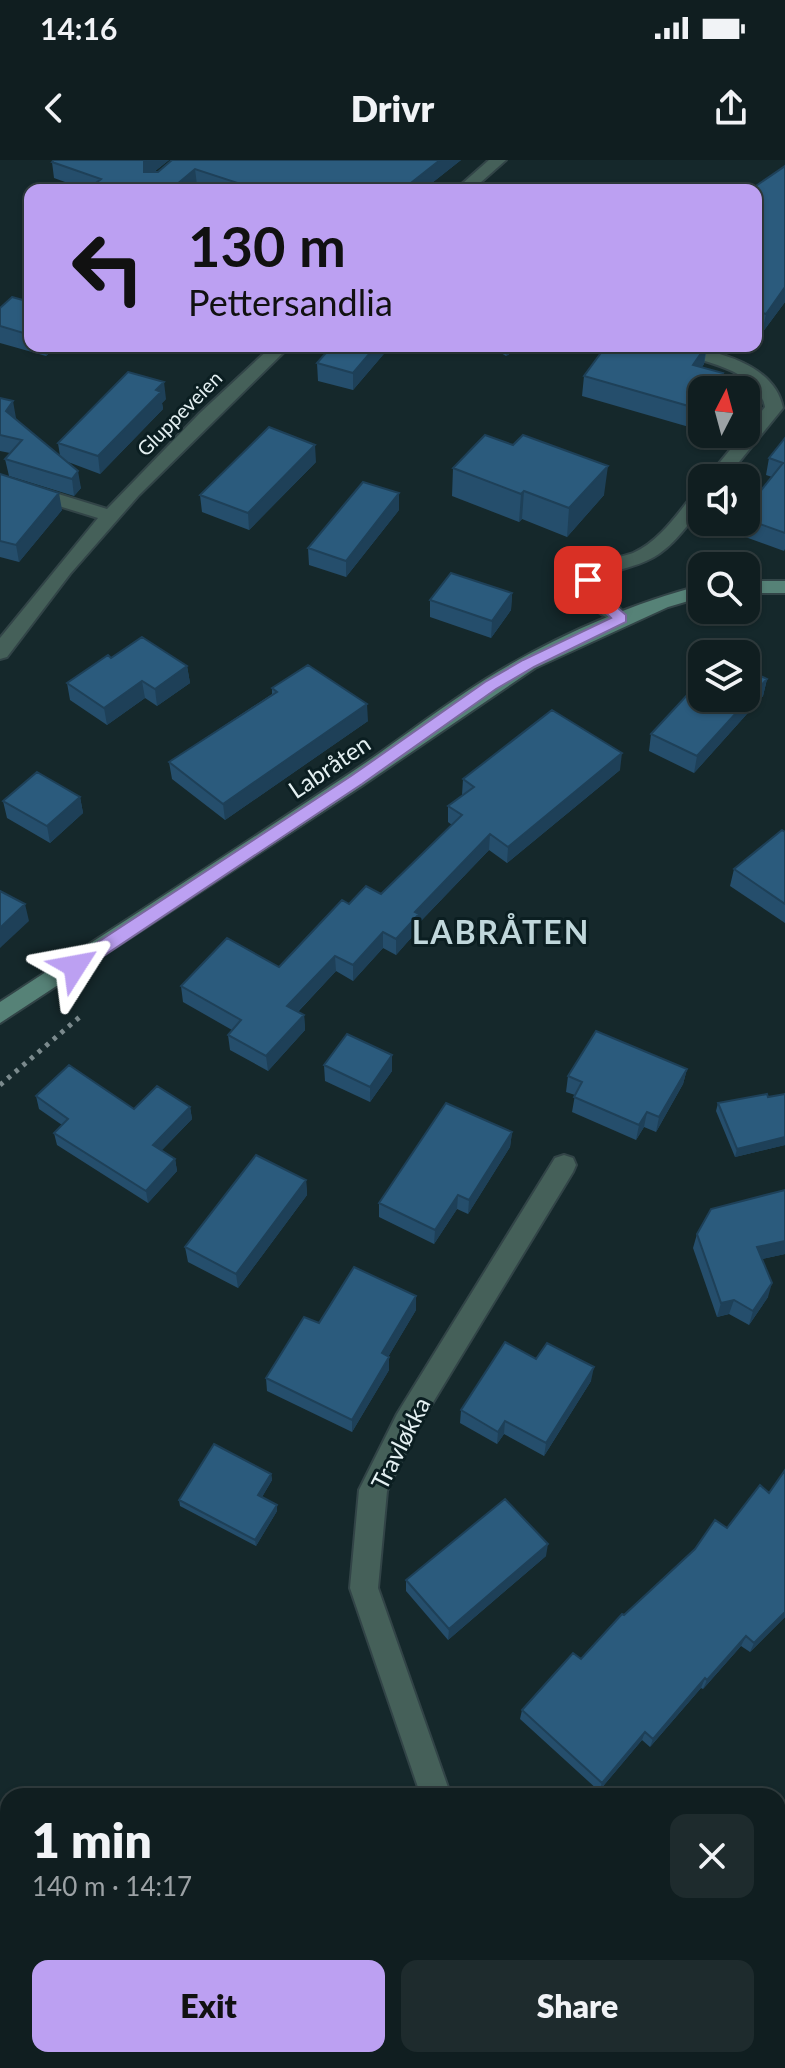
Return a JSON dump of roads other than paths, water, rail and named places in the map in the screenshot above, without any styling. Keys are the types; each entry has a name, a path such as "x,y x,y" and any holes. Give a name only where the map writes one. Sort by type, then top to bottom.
{"street":[{"path":"470,184 498,160"},
{"name":"Gluppeveien","path":"0,652 111,516 169,453 276,352"},
{"path":"687,352 751,374 762,381 775,398 774,408 728,464"},
{"path":"0,482 111,516"},
{"path":"621,619 587,587 592,573 644,555 664,540 688,512"},
{"path":"760,587 785,587"},
{"name":"Labråten","path":"0,1014 344,788 490,686 528,663 621,619 688,595"},
{"name":"Travløkka","path":"433,1788 364,1588 373,1490 406,1423 564,1165"}],"district":[{"name":"LABRÅTEN","path":"501,931"}]}
